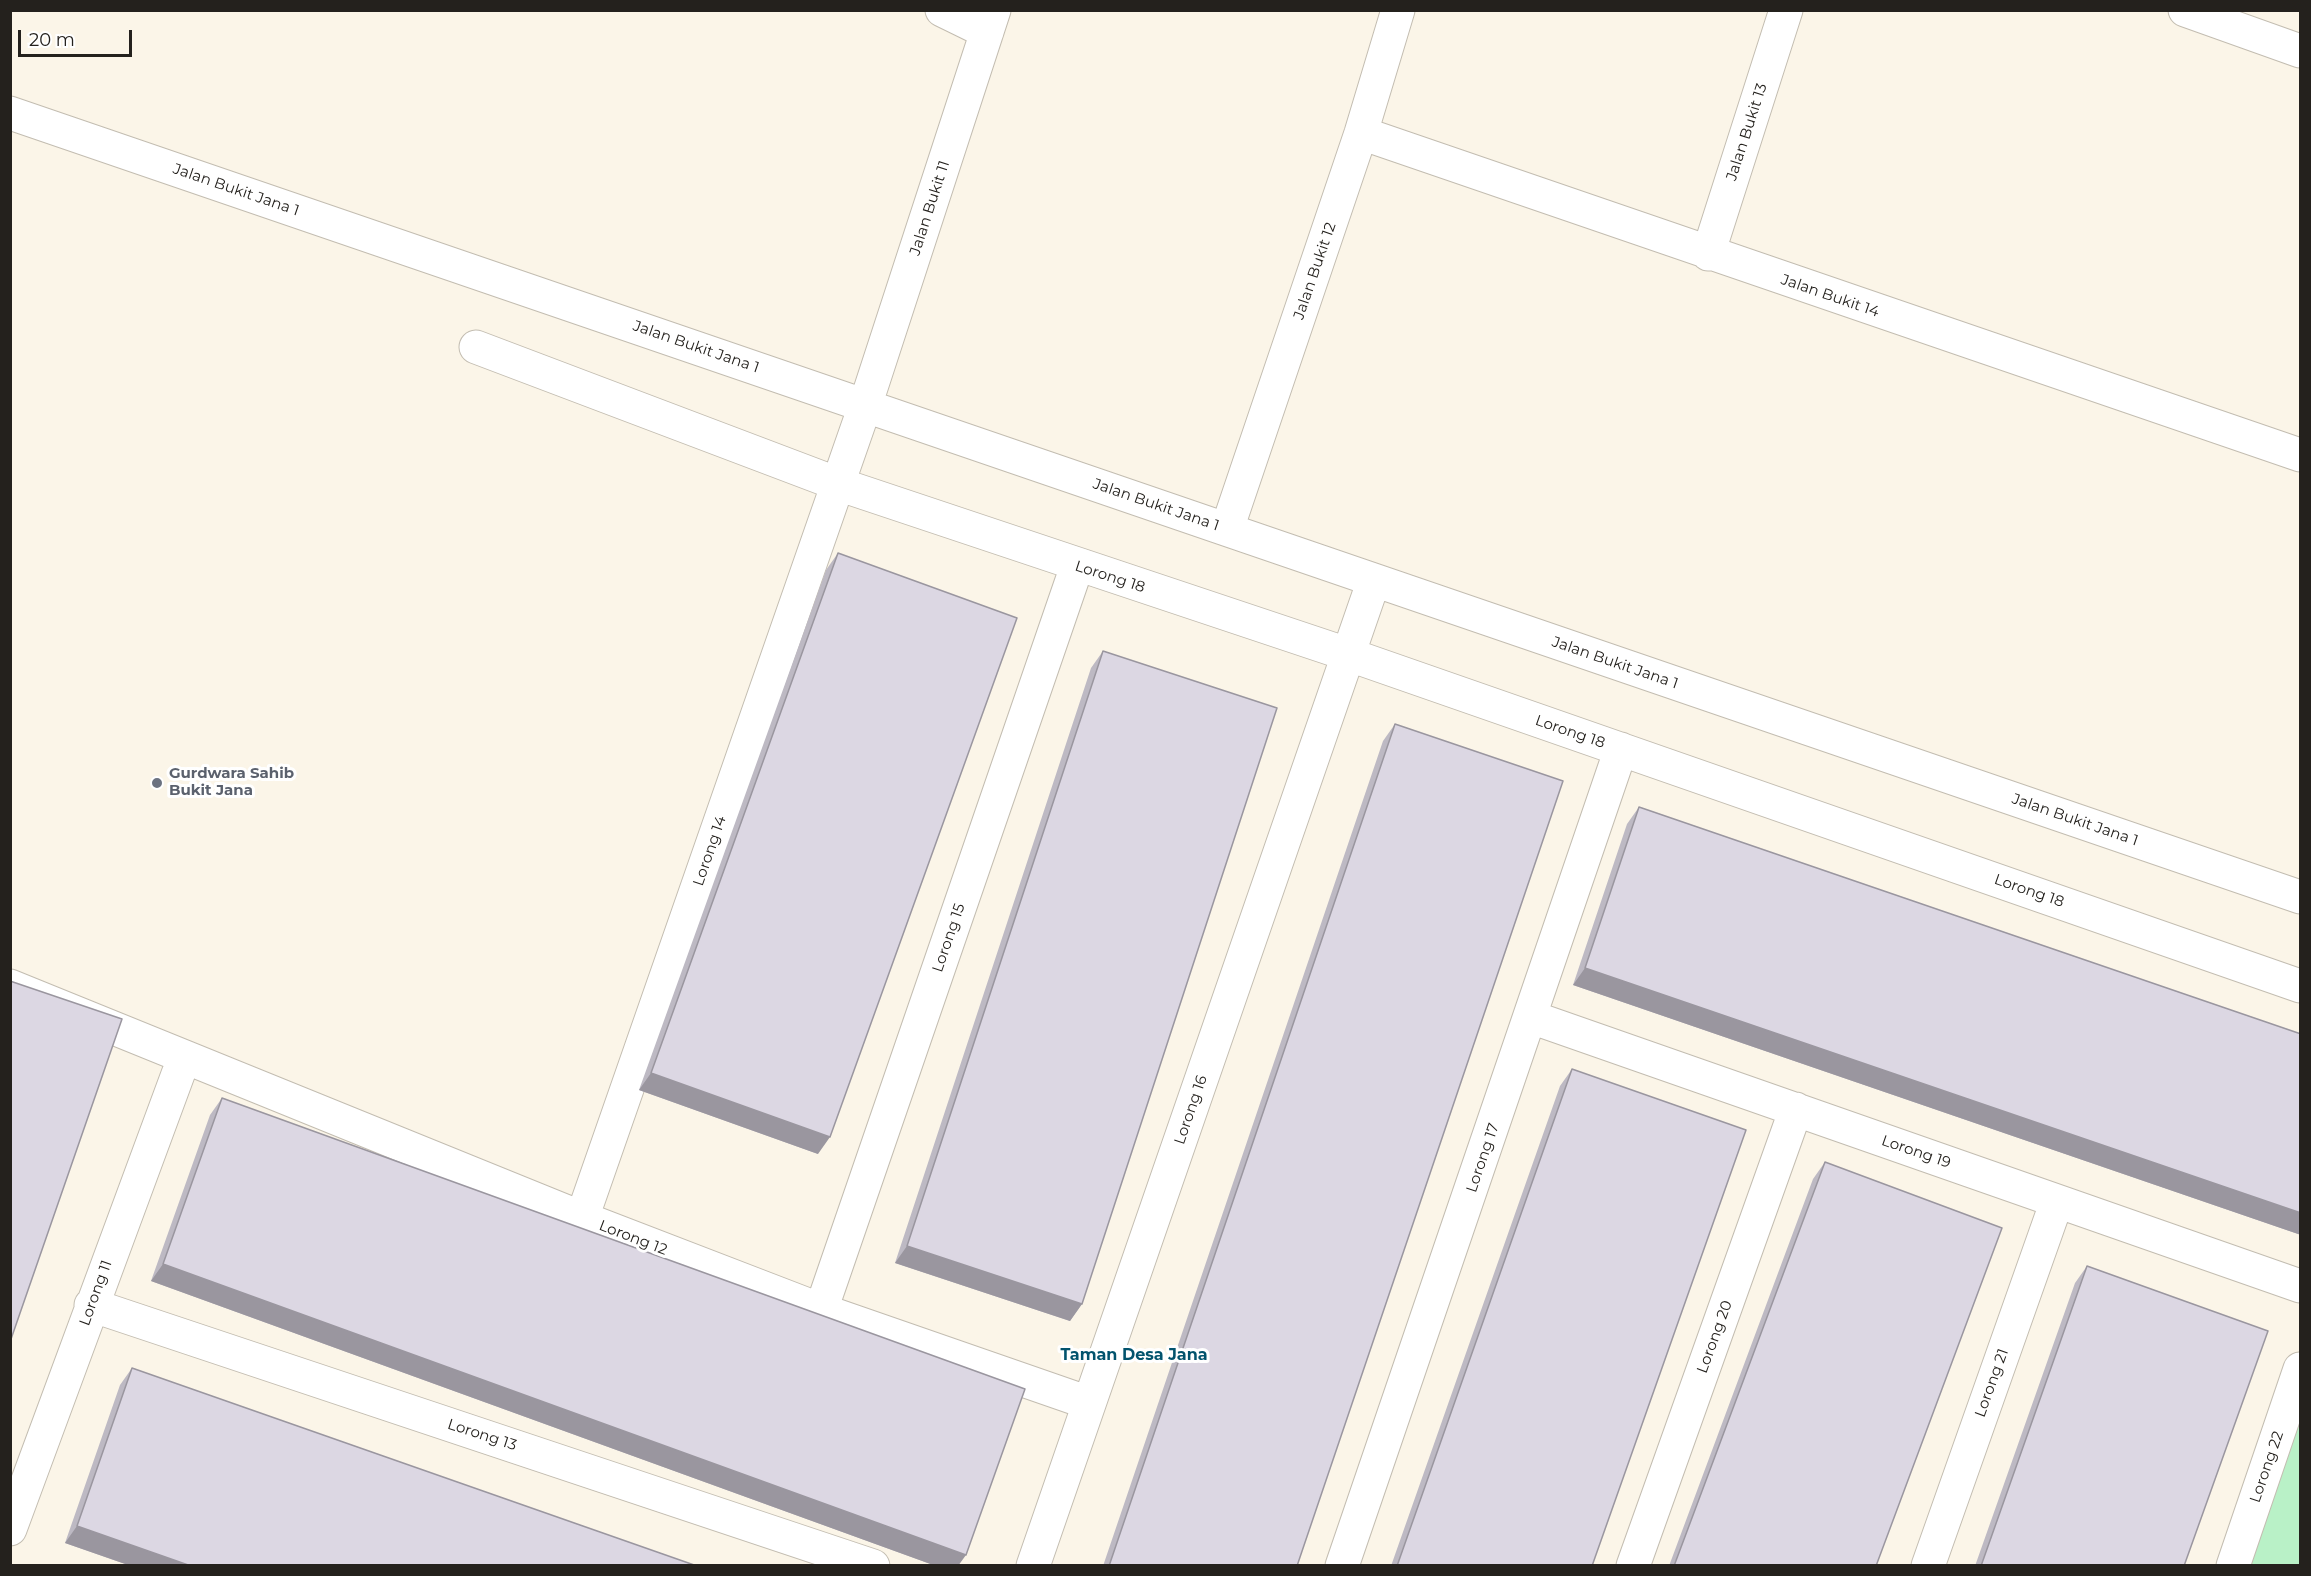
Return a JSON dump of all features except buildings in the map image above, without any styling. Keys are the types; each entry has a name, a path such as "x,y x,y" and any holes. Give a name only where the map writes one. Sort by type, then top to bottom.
{"street":[{"path":"942,10 991,21"},
{"name":"Jalan Bukit 12","path":"1227,529 1361,134 1398,10"},
{"name":"Jalan Bukit 13","path":"1708,254 1786,10"},
{"path":"2185,10 2301,51"},
{"name":"Jalan Bukit 11","path":"838,484 991,21"},
{"name":"Jalan Bukit Jana 1","path":"10,113 2301,897"},
{"name":"Jalan Bukit 14","path":"1361,134 2301,455"},
{"name":"Lorong 18","path":"476,347 838,484 1077,566 1350,655 2301,986"},
{"name":"Lorong 14","path":"582,1218 838,484"},
{"name":"Lorong 15","path":"821,1310 1077,566"},
{"name":"Lorong 16","path":"1033,1566 1350,655 1374,580"},
{"name":"Lorong 17","path":"1342,1566 1621,749"},
{"name":"Lorong 12","path":"10,986 184,1059 582,1218 821,1310 1089,1403"},
{"name":"Lorong 19","path":"1531,1017 2301,1287"},
{"name":"Lorong 11","path":"10,1529 91,1305 184,1059"},
{"name":"Lorong 20","path":"1633,1566 1796,1109"},
{"name":"Lorong 21","path":"1928,1566 2057,1202"},
{"name":"Lorong 13","path":"91,1305 873,1566"},
{"name":"Lorong 22","path":"2233,1566 2301,1369"}],"green space":[{"path":"2300,1421 2300,1565 2251,1565"}],"place":[{"name":"Gurdwara Sahib Bukit Jana","path":"157,783"}],"district":[{"name":"Taman Desa Jana","path":"1134,1355"}]}
